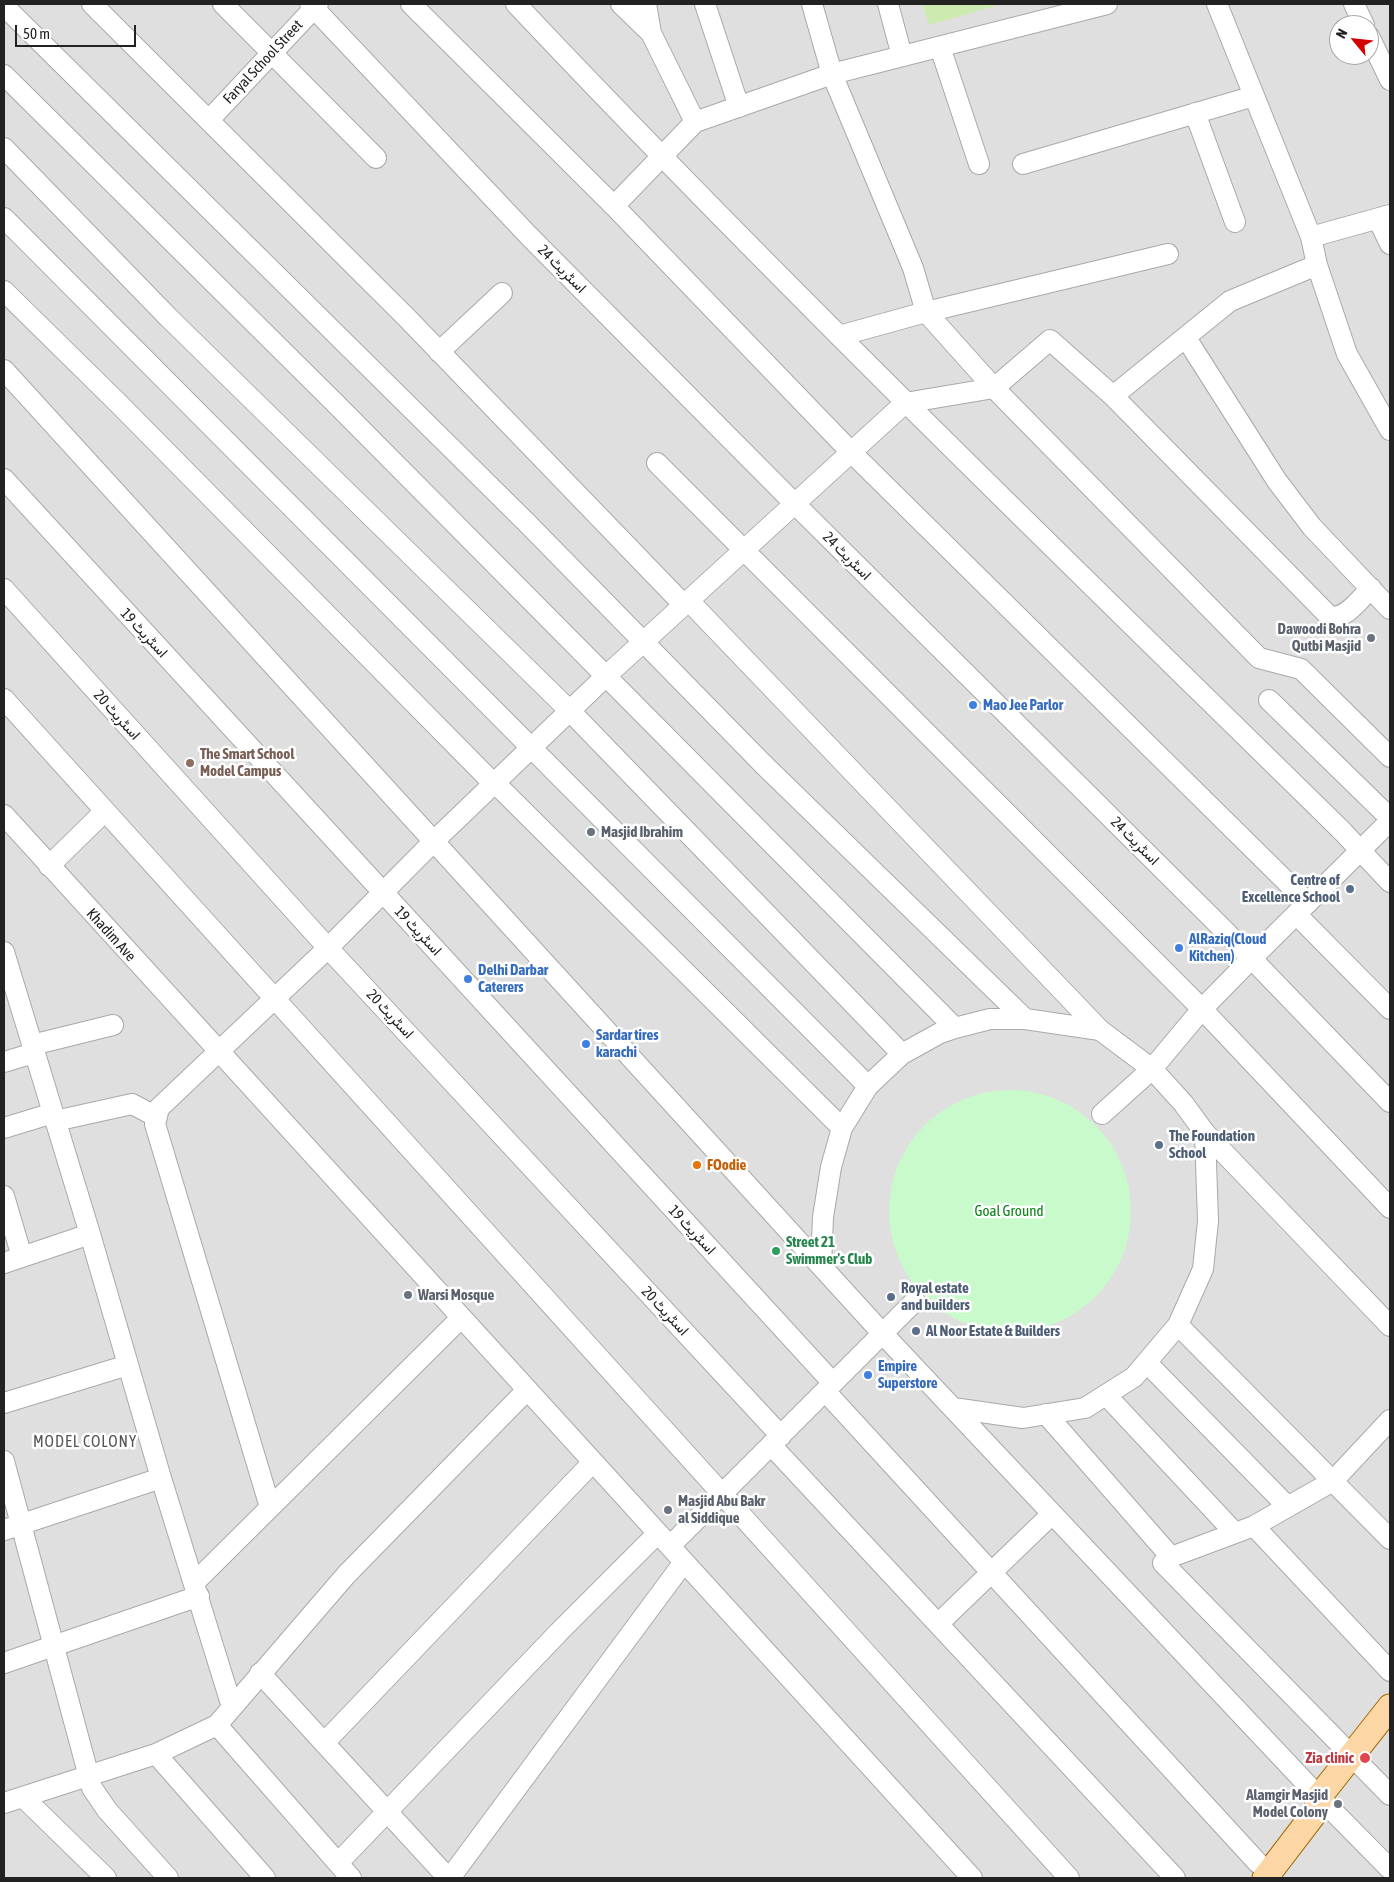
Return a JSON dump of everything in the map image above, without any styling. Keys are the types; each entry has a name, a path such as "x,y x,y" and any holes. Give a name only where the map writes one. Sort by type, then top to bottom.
{"main road":[{"path":"1256,1873 1316,1810 1319,1797 1351,1754 1390,1707"}],"street":[{"path":"92,4 686,602 1100,1030 1152,1069 1183,1103 1205,1133 1390,1326"},
{"path":"223,4 376,158"},
{"path":"411,4 614,206 851,452 1302,908 1390,1009"},
{"path":"516,4 662,158 839,336 1360,850 1390,882"},
{"path":"621,4 651,33"},
{"path":"646,4 651,33 695,122"},
{"path":"705,4 739,106"},
{"path":"812,4 832,74 913,268 926,312 994,388 1259,658 1266,661 1285,663 1301,669 1390,757"},
{"path":"888,4 902,56"},
{"path":"614,206 695,122 832,74 1107,4"},
{"path":"1217,4 1312,237 1317,265 1347,354 1387,419"},
{"name":"Faryal School Street","path":"209,120 314,5"},
{"name":"اسٹریٹ 24","path":"314,5 528,235 1251,959 1390,1102"},
{"path":"4,6 646,642 764,765 1025,1019"},
{"path":"940,47 979,164"},
{"path":"1379,57 1390,80"},
{"path":"4,74 955,1028"},
{"path":"1024,164 1254,96"},
{"path":"1195,114 1235,222"},
{"path":"4,148 175,324 570,711 902,1054"},
{"path":"1312,237 1384,217 1390,244"},
{"path":"4,218 868,1086"},
{"path":"839,336 926,312 1168,254"},
{"path":"1113,396 1230,301 1317,265"},
{"path":"4,290 494,784 842,1128"},
{"path":"439,352 502,293"},
{"path":"1186,338 1277,481 1312,527 1390,609"},
{"path":"270,1507 155,1124 159,1108 328,948 434,841 606,676 646,642 743,549 905,402 994,388 1050,340 1113,396 1329,616 1335,618 1342,616 1371,588"},
{"path":"4,370 883,1334 1319,1797 1390,1869"},
{"path":"657,462 1202,1009 1390,1208"},
{"name":"اسٹریٹ 19","path":"4,479 383,893 829,1387 1256,1873"},
{"name":"اسٹریٹ 20","path":"4,589 776,1440 938,1624 1175,1878"},
{"path":"4,699 1070,1878"},
{"path":"1102,1114 1152,1069 1202,1009 1390,819 1269,700"},
{"path":"49,866 105,811"},
{"name":"Khadim Ave","path":"4,815 972,1878"},
{"path":"4,952 10,994 33,1049 90,1234 161,1478 197,1589 232,1707"},
{"path":"821,1265 823,1217 831,1167 842,1128 868,1086 902,1054 940,1033 990,1019 1025,1019 1100,1030"},
{"path":"4,1062 33,1049 113,1025"},
{"path":"4,1128 54,1117 132,1104 157,1117"},
{"path":"953,1408 1023,1418 1085,1408 1134,1378 1147,1364 1178,1325 1203,1269 1208,1221 1205,1133"},
{"path":"4,1196 13,1260 90,1234"},
{"path":"338,1863 559,1632 664,1540 722,1495 915,1302"},
{"path":"4,1663 54,1647 197,1589 270,1507 461,1318"},
{"path":"1178,1325 1390,1539"},
{"path":"1147,1364 1288,1506"},
{"path":"4,1404 128,1365"},
{"path":"4,1803 156,1754 217,1725 346,1575 527,1390"},
{"path":"1106,1395 1235,1533"},
{"path":"1046,1414 1171,1557"},
{"path":"1390,1420 1333,1481 1254,1526 1171,1557 1163,1563 1390,1796"},
{"path":"4,1461 13,1527 54,1647 92,1788 107,1810 163,1877"},
{"path":"324,1743 592,1462"},
{"path":"13,1527 161,1478"},
{"path":"938,1624 1052,1514"},
{"path":"1254,1526 1390,1671"},
{"path":"260,1673 449,1878 684,1562"},
{"path":"217,1725 351,1878"},
{"path":"156,1754 265,1878"},
{"path":"23,1797 106,1878"}],"shaded area":[{"name":"MODEL COLONY","path":"4,4 1390,4 1390,1878 4,1878"}],"green space":[{"path":"922,4 1002,4 929,25"},
{"name":"Goal Ground","path":"1010,1090 1034,1093 1067,1105 1087,1118 1103,1134 1116,1154 1125,1176 1131,1211 1128,1235 1116,1268 1103,1288 1087,1304 1067,1317 1045,1326 1010,1332 986,1329 953,1317 933,1304 917,1288 904,1268 895,1246 889,1211 892,1187 904,1154 917,1134 933,1118 953,1105 975,1096"}],"place":[{"name":"Dawoodi Bohra Qutbi Masjid","path":"1371,638"},
{"name":"Mao Jee Parlor","path":"973,705"},
{"name":"The Smart School Model Campus","path":"190,763"},
{"name":"Masjid Ibrahim","path":"591,832"},
{"name":"Centre of Excellence School","path":"1350,889"},
{"name":"AlRaziq(Cloud Kitchen)","path":"1179,948"},
{"name":"Delhi Darbar Caterers","path":"468,979"},
{"name":"Sardar tires karachi","path":"586,1044"},
{"name":"The Foundation School","path":"1159,1145"},
{"name":"FOodie","path":"697,1165"},
{"name":"Street 21 Swimmer's Club","path":"776,1251"},
{"name":"Warsi Mosque","path":"408,1295"},
{"name":"Royal estate and builders","path":"891,1297"},
{"name":"Al Noor Estate & Builders","path":"916,1331"},
{"name":"Empire Superstore","path":"868,1375"},
{"name":"Masjid Abu Bakr al Siddique","path":"668,1510"},
{"name":"Zia clinic","path":"1365,1758"},
{"name":"Alamgir Masjid Model Colony","path":"1338,1804"}],"district":[{"name":"MODEL COLONY","path":"85,1442"}]}
